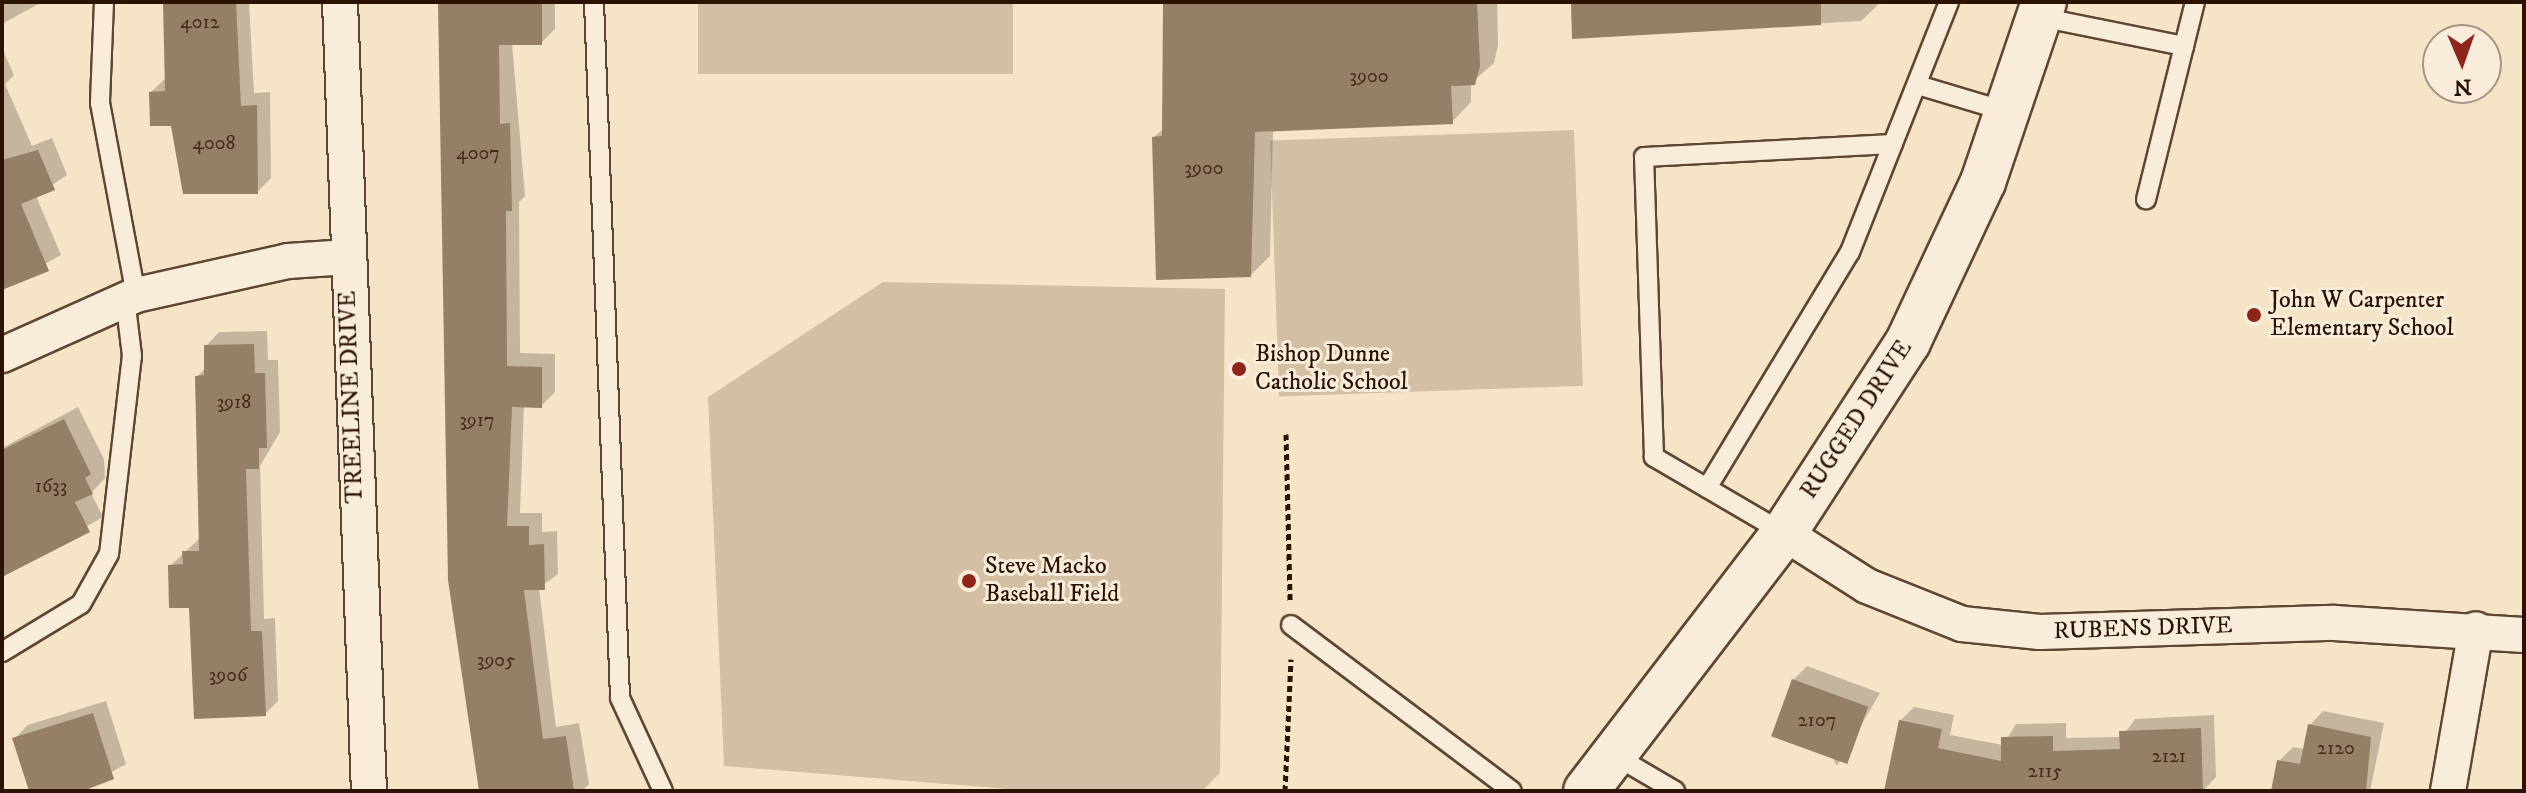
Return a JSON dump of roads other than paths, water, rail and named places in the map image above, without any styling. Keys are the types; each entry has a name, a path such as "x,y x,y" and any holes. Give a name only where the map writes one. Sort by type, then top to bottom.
{"street":[{"name":"TREELINE DRIVE","path":"340,2 361,789"},
{"name":"RUGGED DRIVE","path":"1586,791 1611,753 1784,533 1908,342 2008,112 2042,10"},
{"path":"2,355 130,296 273,264 348,257"},
{"name":"RUBENS DRIVE","path":"1784,533 1867,586 1962,624 2040,632 2334,623 2476,629 2524,635"},
{"path":"2448,791 2476,629"}],"lane":[{"path":"2,652 81,604 109,554 132,356 130,296 100,103 104,2"},
{"path":"594,2 620,698 663,791"},
{"path":"1707,488 1850,252 1893,144 1921,86 1949,2"},
{"path":"2146,199 2195,2"},
{"path":"2042,10 2184,46"},
{"path":"1921,86 2008,112"},
{"path":"1784,533 1654,457 1644,157 1893,144"},
{"path":"1291,625 1512,791"},
{"path":"1611,753 1675,791"}],"place":[{"name":"John W Carpenter Elementary School","path":"2254,315"},
{"name":"Bishop Dunne Catholic School","path":"1239,369"},
{"name":"Steve Macko Baseball Field","path":"969,581"}]}
